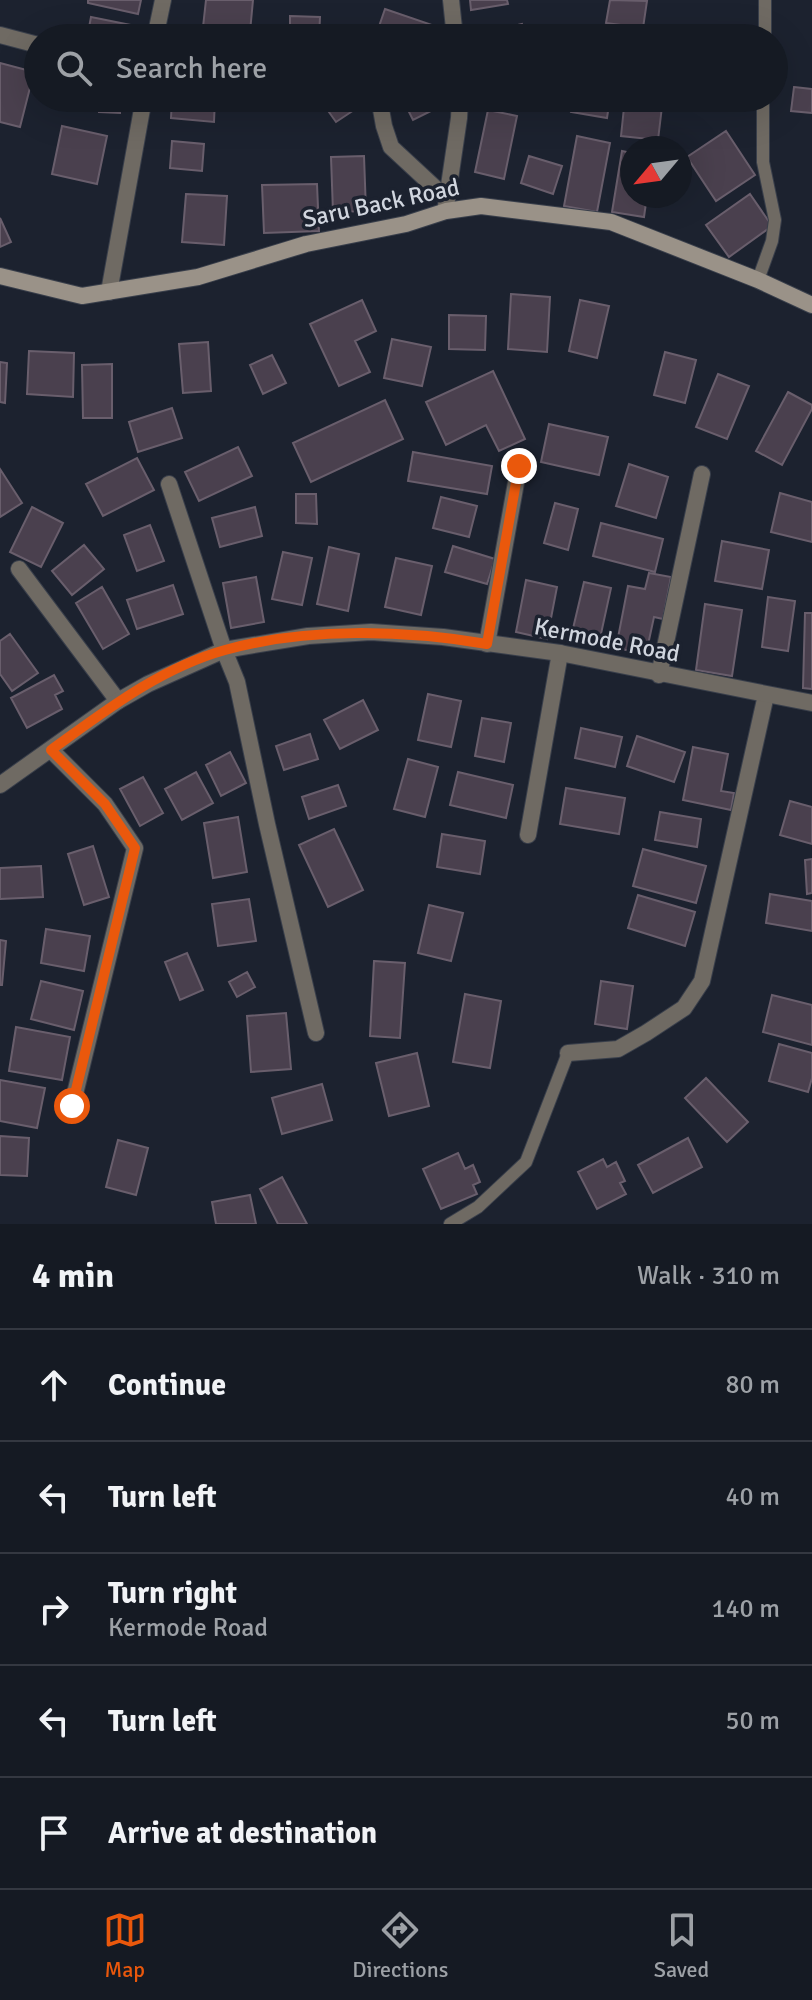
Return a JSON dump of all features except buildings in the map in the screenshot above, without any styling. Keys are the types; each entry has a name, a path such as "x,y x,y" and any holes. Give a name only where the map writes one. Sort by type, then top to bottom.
{"main road":[{"name":"Saru Back Road","path":"0,276 82,296 109,292 198,277 306,244 406,224 446,204 611,222 758,280 812,305"}],"street":[{"path":"158,24 163,0"},
{"path":"451,0 454,24"},
{"path":"0,35 24,41"},
{"path":"109,292 141,112"},
{"path":"382,112 391,147 446,204"},
{"path":"446,204 459,112"},
{"path":"487,644 519,466"},
{"path":"659,675 702,474"},
{"path":"169,484 237,682 316,1033"},
{"path":"19,569 118,701"},
{"name":"Kermode Road","path":"0,785 118,701 148,684 224,650 308,636 371,632 443,637 560,653 812,703"},
{"path":"528,835 560,653"},
{"path":"568,1053 618,1049 637,1039 684,1008 702,981 766,695"},
{"path":"51,750 105,804 135,848 72,1106"}],"lane":[{"path":"765,0 765,24"},
{"path":"758,280 772,241 775,220 763,162 763,112"},
{"path":"450,1224 478,1207 526,1162 568,1053"}],"route":[{"path":"72,1106 135,848 105,804 51,750 118,701 224,650 308,636 371,632 443,637 487,644 519,466"}]}
